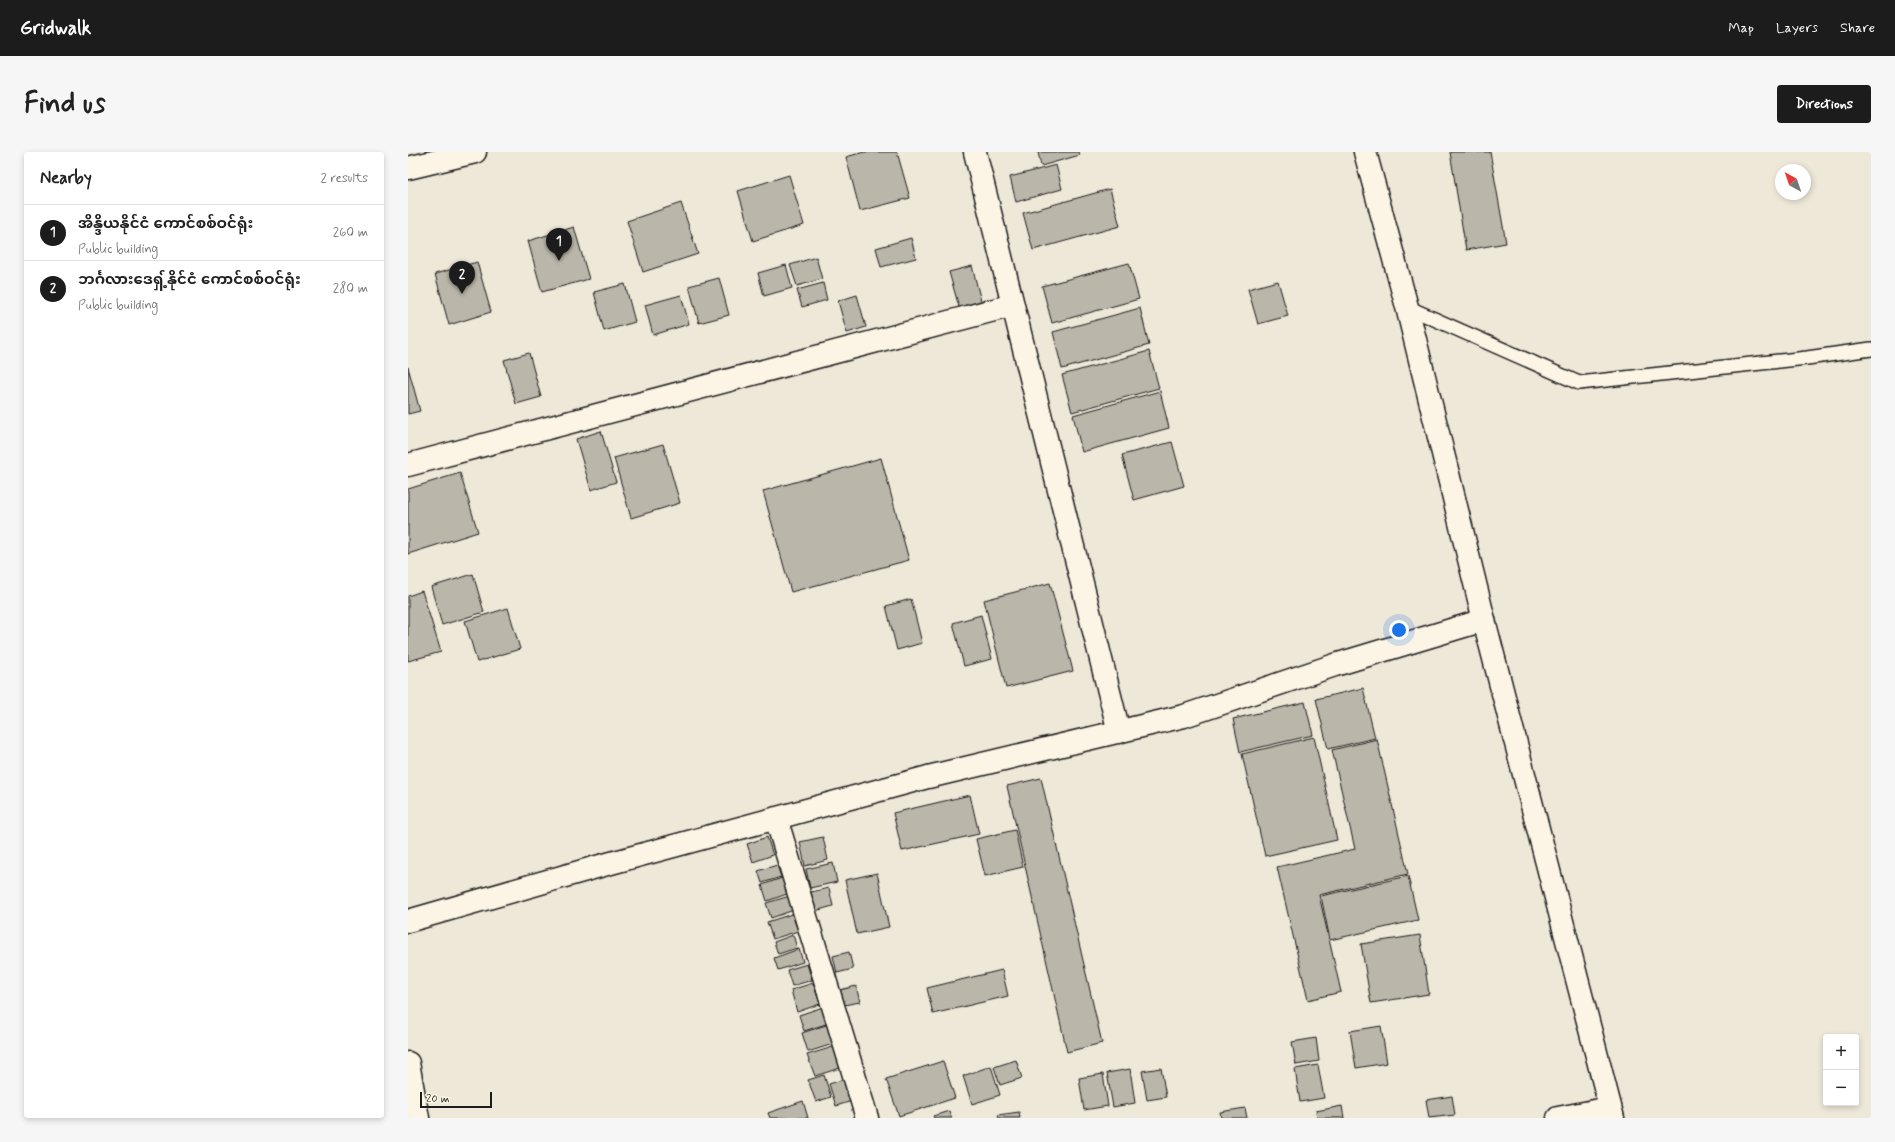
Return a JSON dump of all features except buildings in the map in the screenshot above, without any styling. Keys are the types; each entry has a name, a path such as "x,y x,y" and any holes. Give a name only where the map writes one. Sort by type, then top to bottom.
{"street":[{"path":"408,168 441,156 475,152"},
{"path":"975,152 1119,732"},
{"path":"1365,152 1408,307 1484,620 1612,1113 1558,1118"},
{"path":"408,465 1013,305"},
{"path":"408,921 600,866 928,777 1184,716 1335,665 1484,620"},
{"path":"776,818 867,1118"},
{"path":"408,1063 418,1118"}],"lane":[{"path":"1408,307 1578,382 1807,358 1871,349"}],"place":[{"name":"အိန္ဒိယနိုင်ငံ ကောင်စစ်ဝင်ရုံး","path":"559,261"},
{"name":"ဘင်္ဂလားဒေရှ့်နိုင်ငံ ကောင်စစ်ဝင်ရုံး","path":"462,294"}]}
